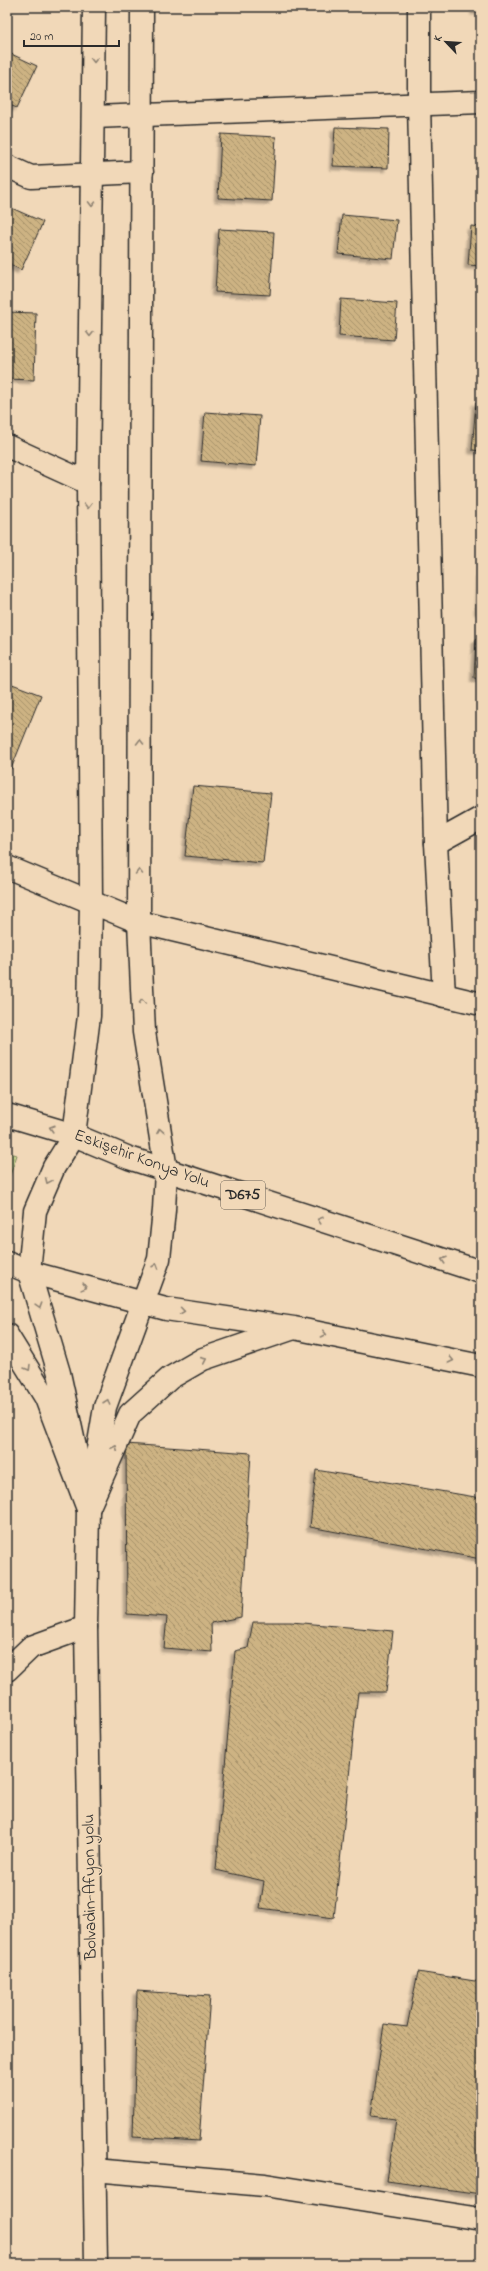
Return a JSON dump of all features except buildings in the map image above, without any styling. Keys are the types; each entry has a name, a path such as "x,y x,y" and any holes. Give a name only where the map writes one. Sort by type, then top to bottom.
{"main road":[{"path":"88,1509 59,1373 29,1272 35,1211 54,1167 74,1135 89,1016 92,902 88,483 94,117 94,7"},
{"path":"88,1509 105,1407 159,1259 166,1170 144,1032 139,922 142,7"},
{"path":"419,7 419,103 436,843 444,996"},
{"path":"94,117 419,103 481,102"},
{"path":"7,166 31,177 142,172"},
{"path":"7,446 88,483"},
{"path":"436,843 481,818"},
{"path":"7,867 139,922 481,1004"},
{"name":"Eskişehir Konya Yolu","path":"7,1115 74,1135 129,1158 481,1272"},
{"path":"7,1263 29,1272 166,1309 294,1328 481,1366"},
{"path":"88,1509 130,1414 164,1383 204,1359 294,1328"},
{"path":"7,1335 46,1398 88,1509"},
{"name":"Bolvadin-Afyon yolu","path":"88,1509 86,1627 96,2264"},
{"path":"7,1670 31,1647 86,1627"},
{"path":"94,2170 265,2185 481,2219"}],"green space":[{"path":"7,1152 17,1155 7,1184"}]}
